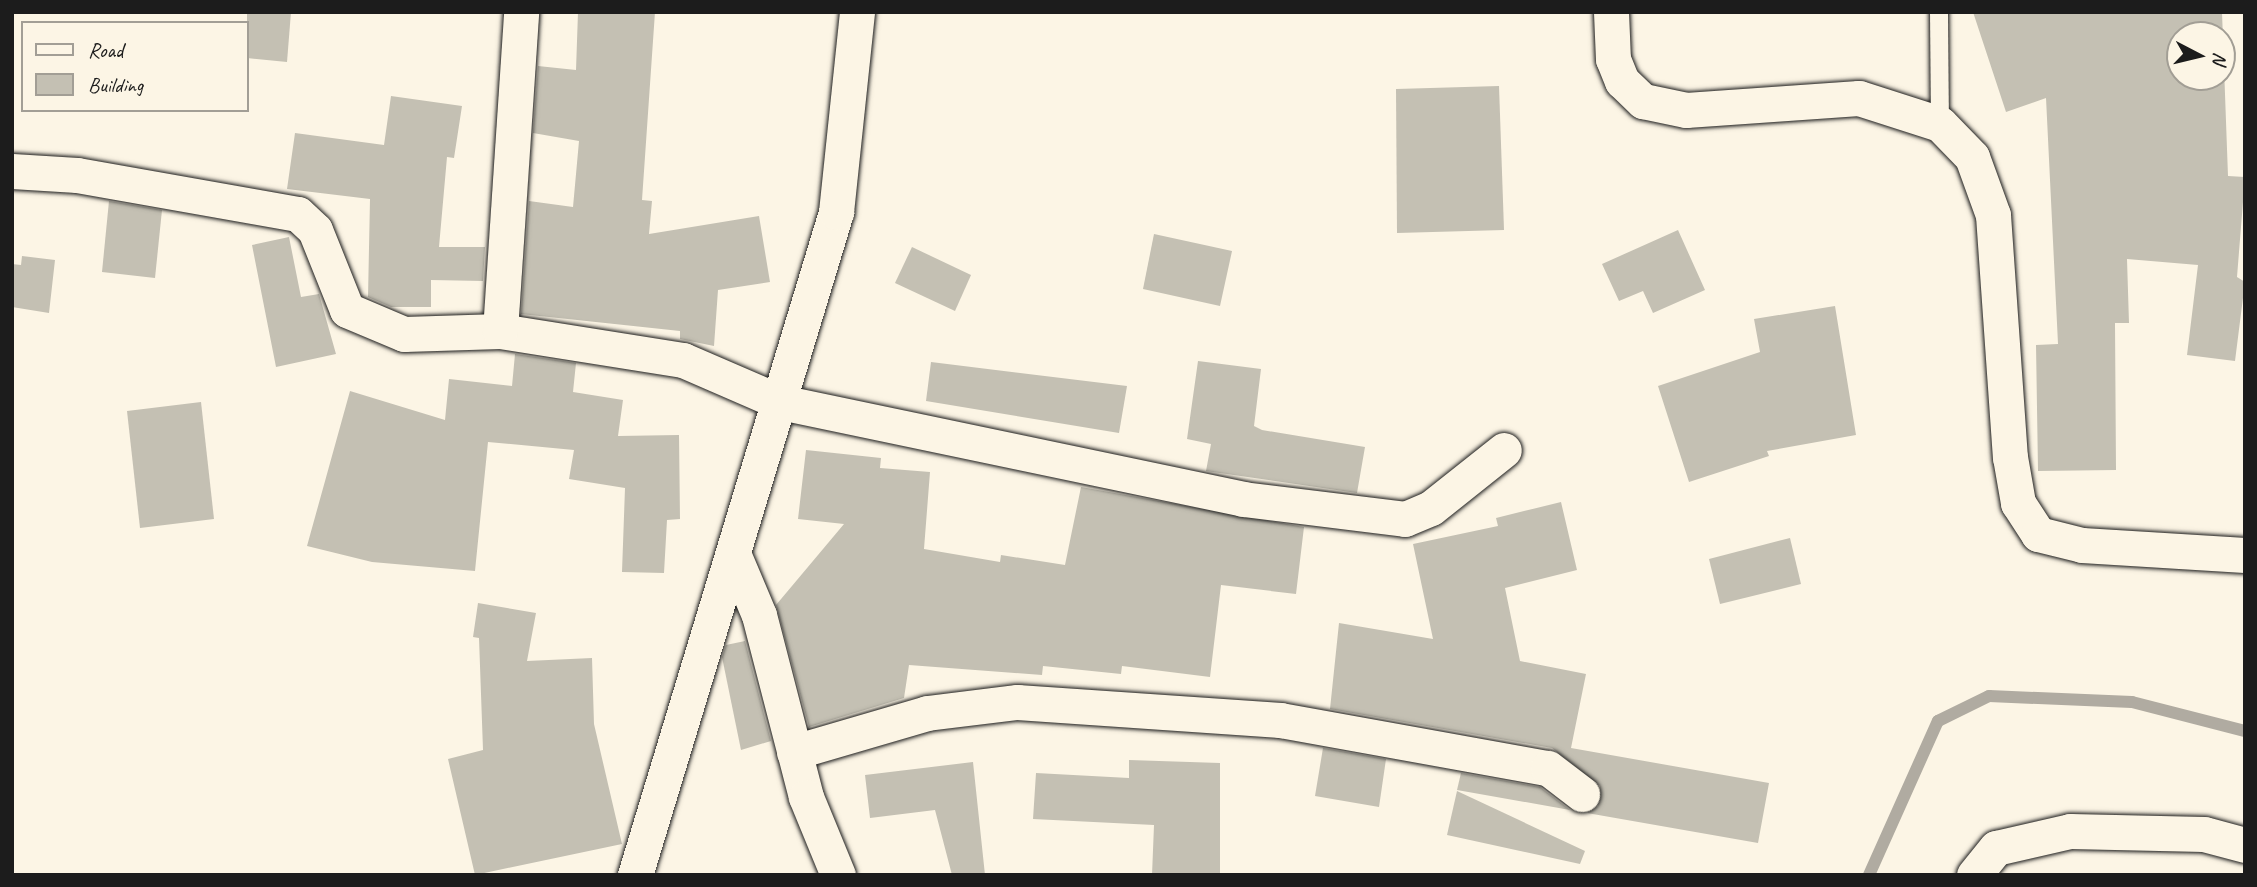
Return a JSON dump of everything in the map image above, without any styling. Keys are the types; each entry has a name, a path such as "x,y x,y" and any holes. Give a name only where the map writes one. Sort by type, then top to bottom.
{"street":[{"path":"500,331 521,12"},
{"path":"635,875 735,558 836,212 857,12"},
{"path":"1611,12 1613,60 1622,81 1643,101 1686,110 1859,98 1940,124 1972,157 1993,215 2010,457 2018,503 2038,534 2082,545 2245,555"},
{"path":"12,171 105,180 298,214 316,230 347,310 404,334 500,331 683,360 779,402 1243,499 1405,519 1431,509 1504,450"},
{"path":"735,558 759,615 794,752 838,875"},
{"path":"794,752 927,713 1017,702 1334,728 1548,768 1582,794"},
{"path":"1974,875 1996,848 2070,831 2204,834 2245,845"}],"lane":[{"path":"1940,12 1940,124"}],"building":[{"path":"247,12 291,12 287,62 248,58"},
{"path":"578,12 655,12 642,200 652,201 649,234 759,216 770,282 718,290 714,346 680,339 680,331 521,314 529,201 573,207 579,141 533,133 538,66 576,70"},
{"path":"1973,12 2222,12 2222,21 2166,21 2166,91 2225,91 2228,176 2245,177 2237,277 2245,282 2235,361 2187,355 2198,265 2127,259 2129,323 2115,323 2116,470 2038,471 2036,345 2058,344 2046,98 2006,112"},
{"path":"1499,86 1504,230 1397,233 1396,89"},
{"path":"391,96 462,106 454,158 447,157 439,247 485,247 483,281 431,280 431,307 391,307 368,297 370,199 287,189 295,133 384,145"},
{"path":"109,201 162,210 155,278 102,272"},
{"path":"1678,230 1705,290 1653,313 1643,291 1619,301 1602,264"},
{"path":"1154,234 1232,251 1220,306 1143,289"},
{"path":"289,237 301,297 319,294 336,354 276,367 252,245"},
{"path":"912,247 971,275 955,311 895,283"},
{"path":"22,256 55,260 49,313 12,307 12,264 21,265"},
{"path":"1835,306 1856,435 1767,451 1769,456 1689,482 1658,386 1760,352 1754,319"},
{"path":"515,354 576,363 573,392 623,400 618,436 679,435 680,519 667,520 664,573 622,572 625,488 569,479 574,450 488,442 475,571 372,562 307,546 350,391 445,420 449,379 512,386"},
{"path":"1198,361 1261,369 1254,426 1262,430 1365,447 1357,493 1206,471 1211,444 1187,439"},
{"path":"931,362 1127,386 1119,433 926,401"},
{"path":"201,402 214,519 140,528 127,411"},
{"path":"806,450 881,458 880,468 930,472 924,549 1000,562 1001,555 1065,565 1081,487 1304,527 1296,594 1221,585 1210,677 1122,666 1121,674 1043,666 1042,675 909,665 904,698 809,727 776,605 844,524 798,519"},
{"path":"1561,502 1577,570 1505,588 1520,661 1586,674 1571,748 1769,783 1758,843 1587,813 1598,806 1600,786 1552,748 1330,709 1339,623 1433,639 1413,544 1498,526 1496,518"},
{"path":"1790,538 1801,584 1720,604 1709,559"},
{"path":"478,603 536,613 527,661 592,658 594,724 622,844 475,875 448,759 483,750 479,638 473,637"},
{"path":"745,641 771,741 741,750 722,657 726,645"},
{"path":"1323,748 1386,759 1379,807 1315,796"},
{"path":"1129,760 1220,763 1220,875 1152,875 1154,825 1033,819 1036,773 1129,778"},
{"path":"973,762 985,875 952,875 935,810 870,818 865,775"},
{"path":"1461,773 1540,787 1570,810 1457,790"},
{"path":"1457,791 1585,851 1580,864 1447,835"}],"waterway":[{"path":"1869,875 1938,721 1989,696 2132,702 2245,731"}]}
